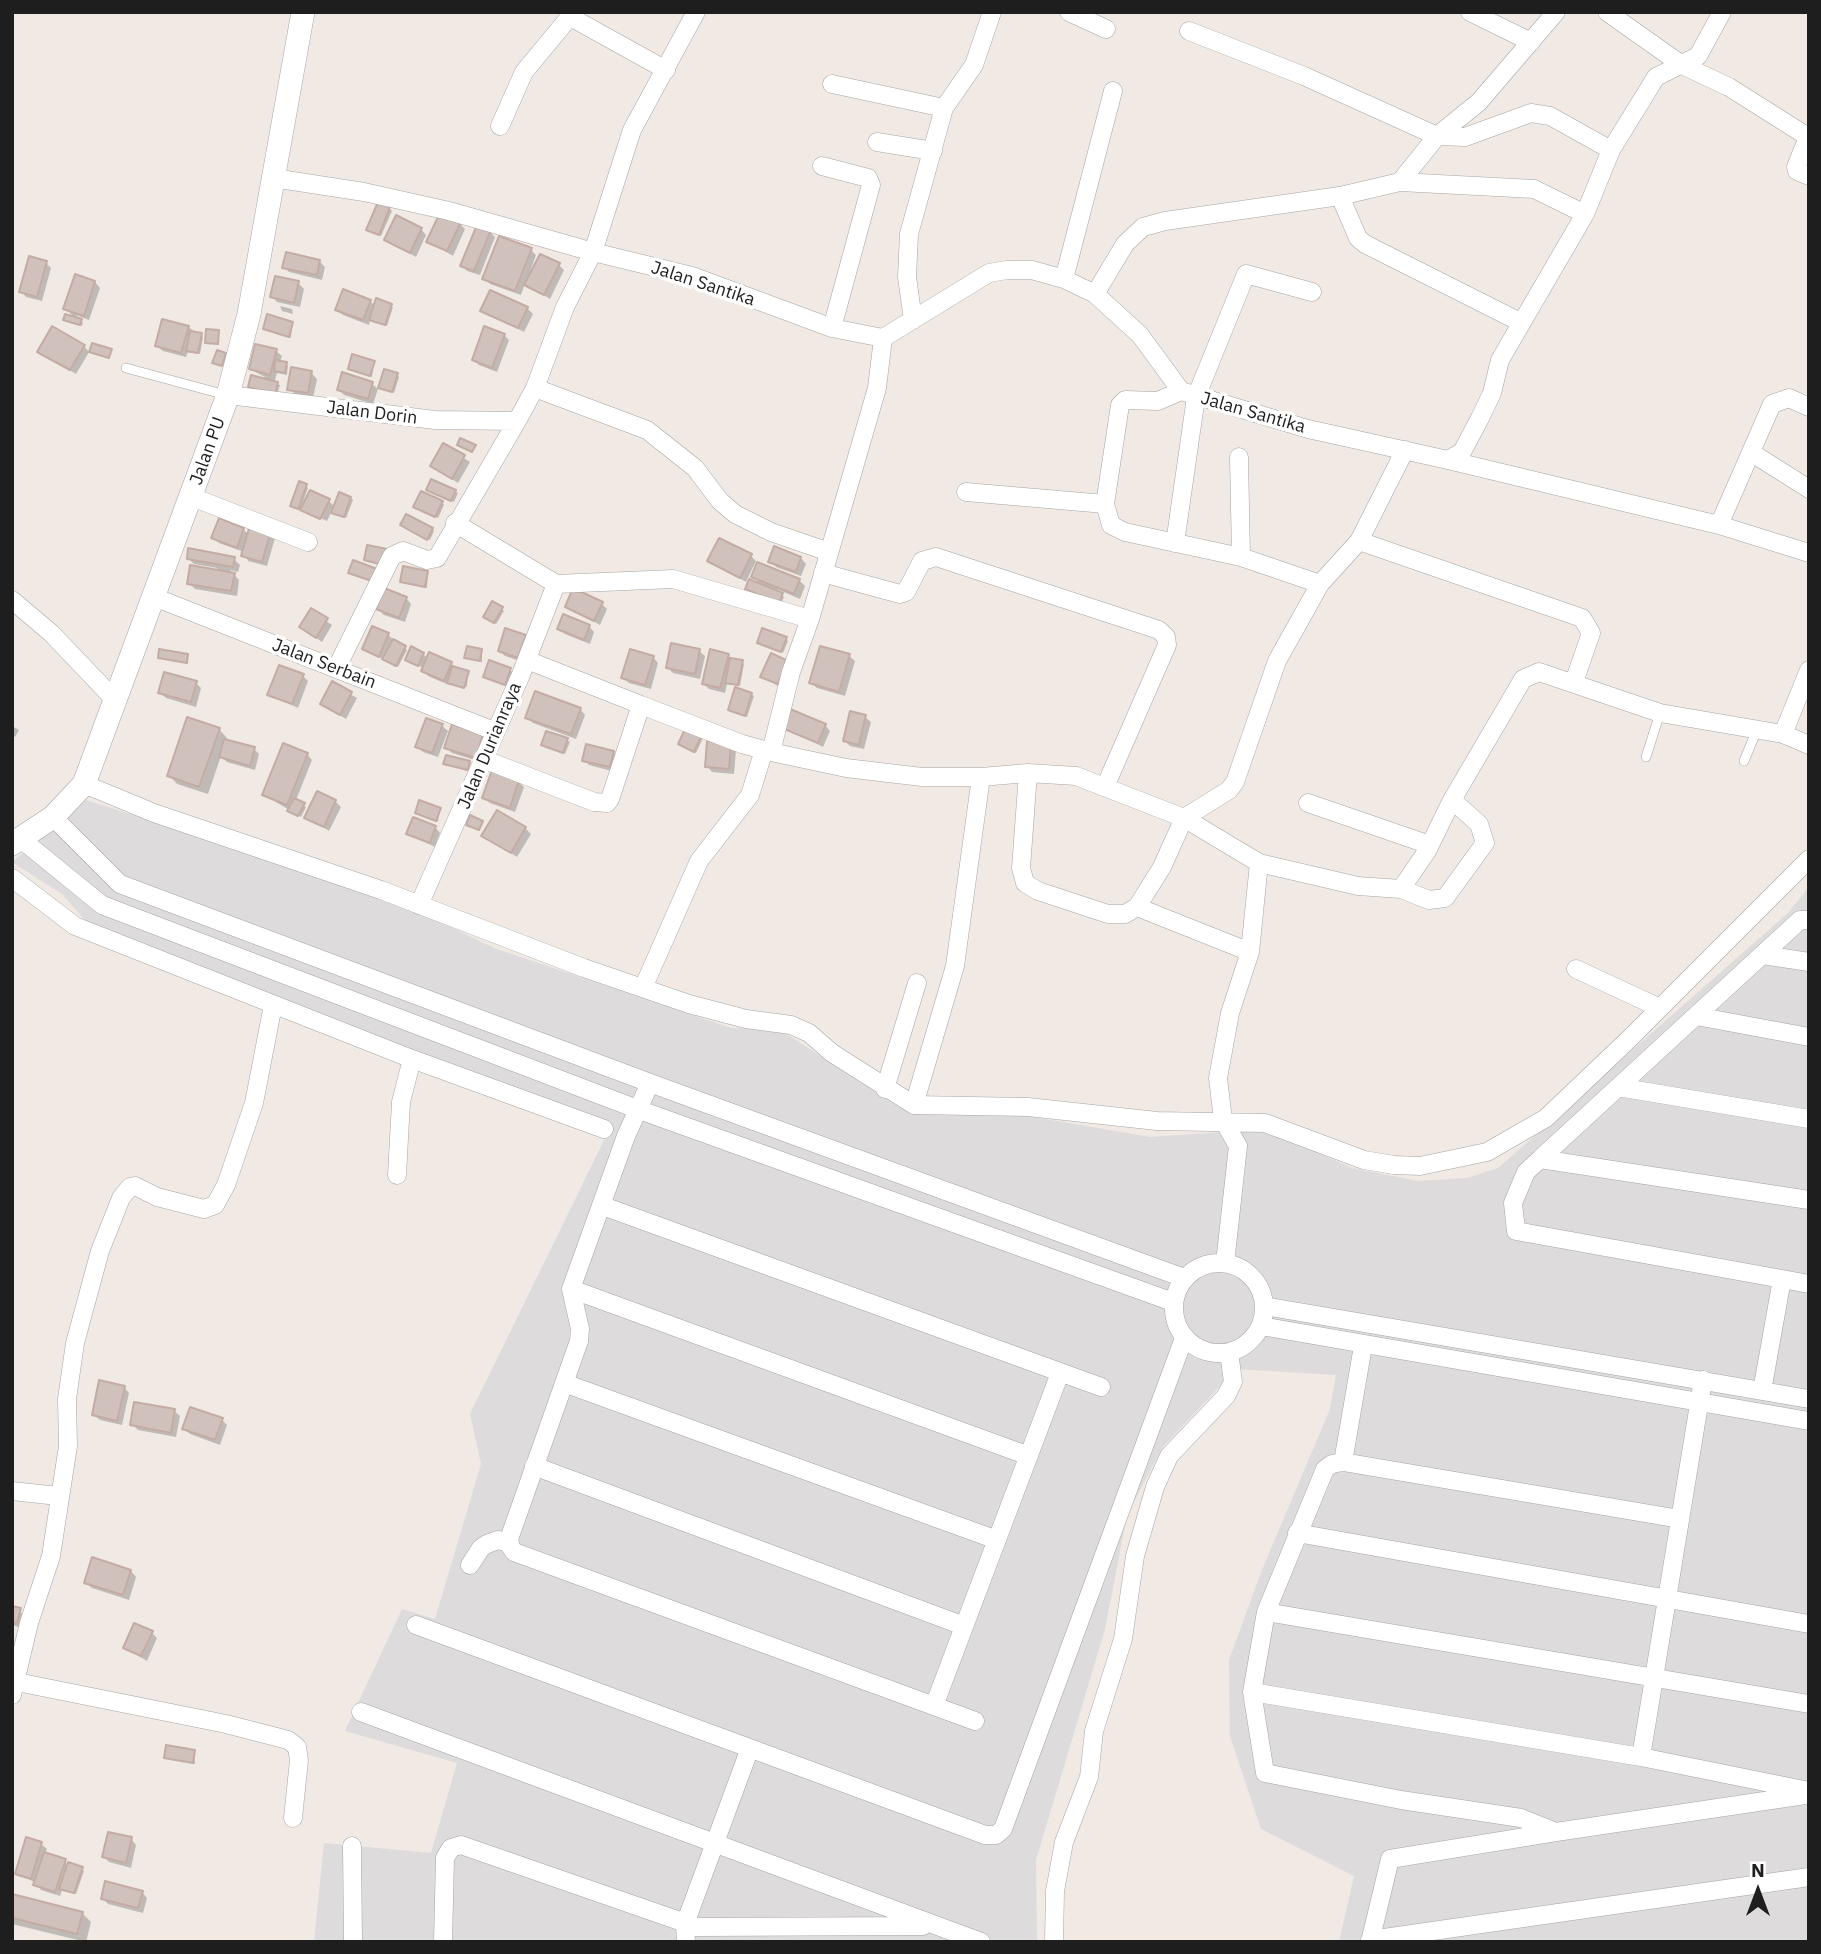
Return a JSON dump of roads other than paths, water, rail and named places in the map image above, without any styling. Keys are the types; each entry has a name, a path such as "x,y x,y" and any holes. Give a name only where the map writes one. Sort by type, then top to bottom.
{"street":[{"name":"Jalan PU","path":"16,842 53,817 84,784 228,396 249,314 303,12"},
{"path":"336,669 392,556 403,551 427,560 437,558 455,523 517,421 535,388 565,307 593,252 632,130 696,12"},
{"path":"913,320 907,277 909,234 944,108 974,65 992,12"},
{"path":"1069,12 1106,29"},
{"path":"1470,12 1531,42"},
{"path":"1400,183 1437,136 1479,102 1556,12"},
{"path":"1607,12 1682,65 1729,86 1805,135 1806,142 1796,167 1797,171 1809,176"},
{"path":"1448,460 1462,452 1480,418 1492,393 1500,360 1585,215 1611,150 1656,77 1698,55 1722,12"},
{"path":"500,126 524,72 567,20 573,19 666,70"},
{"path":"1189,31 1304,76 1437,136 1465,137 1531,113 1550,116 1611,150"},
{"path":"832,84 944,108"},
{"path":"1064,279 1113,92"},
{"path":"877,142 933,150"},
{"path":"822,166 868,178 871,186 831,328"},
{"name":"Jalan Santika","path":"273,178 364,192 449,211 593,252 692,276 831,328 883,338 989,274 1007,270 1032,270 1064,279 1095,294 1140,335 1188,394 1308,429 1719,525 1809,553"},
{"path":"1095,294 1125,244 1143,227 1165,221 1340,196 1400,183 1534,189 1585,215"},
{"path":"1340,196 1358,238 1365,244 1520,322"},
{"path":"1175,543 1188,394 1246,274 1311,292"},
{"path":"643,988 699,861 750,795 768,751 810,619 877,388 883,338"},
{"path":"535,388 648,430 695,468 720,501 735,514 771,532 829,552"},
{"path":"1188,394 1158,401 1125,400 1120,405 1105,504 1111,525 1125,532 1241,557 1320,584"},
{"name":"Jalan Dorin","path":"228,396 435,420 517,421"},
{"path":"1719,525 1772,404 1789,398 1809,407"},
{"path":"1028,773 1021,868 1025,883 1038,891 1108,914 1125,914 1137,907 1162,867 1184,818 1215,800 1235,782 1277,661 1320,584 1359,541 1405,450"},
{"path":"1752,453 1809,489"},
{"path":"1239,457 1241,557"},
{"path":"966,492 1105,504"},
{"path":"192,497 308,542"},
{"path":"455,523 556,584 673,579 810,619"},
{"path":"1359,541 1582,618 1591,633 1574,682"},
{"path":"823,573 900,594 906,592 922,561 936,557 1159,630 1166,636 1167,645 1105,787"},
{"name":"Jalan Durianraya","path":"419,905 527,660 556,584"},
{"name":"Jalan Serbain","path":"153,597 494,731"},
{"path":"12,600 51,633 115,700"},
{"path":"527,660 768,751 846,768 922,777 981,777 1028,773 1076,776 1184,818 1259,863 1358,887 1401,890 1429,900 1445,898 1485,843 1479,824 1452,800"},
{"path":"1783,734 1809,670"},
{"path":"1401,890 1430,845 1452,800 1523,679 1539,673 1574,682 1660,713 1756,732 1783,734 1809,745"},
{"path":"483,759 578,797 607,803 641,705"},
{"path":"914,1105 955,966 981,777"},
{"path":"84,784 154,813 419,905 643,988 746,1019 791,1025 809,1033 885,1089 914,1105 1028,1107 1157,1121 1223,1120 1265,1123 1364,1160 1420,1166 1487,1152 1546,1118 1660,1009 1809,859"},
{"path":"1308,803 1430,845"},
{"path":"53,817 120,884 650,1083 1184,1278"},
{"path":"16,842 102,905 637,1109 1173,1302"},
{"path":"1225,1263 1238,1146 1223,1120 1218,1078 1230,1013 1250,952 1259,863"},
{"path":"12,878 75,926 412,1059 604,1129"},
{"path":"1137,907 1250,952"},
{"path":"1809,920 1800,920 1540,1158 1526,1172 1513,1203 1516,1231 1809,1284"},
{"path":"1763,955 1809,962"},
{"path":"1576,969 1660,1009"},
{"path":"885,1089 917,984"},
{"path":"273,1005 254,1103 226,1185 215,1205 204,1209 157,1197 135,1186 126,1190 121,1198 100,1251 75,1343 67,1399 68,1446 58,1496 51,1556 13,1686 226,1724 288,1740 297,1747 299,1760 293,1818"},
{"path":"1696,1016 1809,1037"},
{"path":"397,1175 401,1102 412,1059"},
{"path":"650,1083 637,1109 571,1289 580,1335 510,1543 514,1552 975,1721"},
{"path":"1618,1087 1809,1119"},
{"path":"1540,1158 1809,1200"},
{"path":"603,1206 1101,1387"},
{"path":"1225,1263 1245,1271 1259,1286 1264,1306 1261,1326 1248,1343 1229,1352 1205,1352 1184,1338 1174,1321 1173,1302 1184,1278 1203,1265 1225,1263"},
{"path":"1762,1391 1782,1279"},
{"path":"571,1289 1029,1456"},
{"path":"1264,1306 1809,1399"},
{"path":"1261,1326 1363,1346 1809,1421"},
{"path":"416,1625 985,1835 999,1832 1184,1338"},
{"path":"1343,1462 1363,1346"},
{"path":"1054,1942 1055,1891 1064,1842 1088,1777 1094,1731 1123,1639 1135,1556 1155,1487 1169,1456 1226,1396 1233,1382 1229,1352"},
{"path":"934,1706 1060,1373"},
{"path":"1641,1757 1703,1380"},
{"path":"564,1383 997,1540"},
{"path":"1556,1832 1521,1818 1269,1775 1263,1769 1252,1692 1266,1612 1297,1533 1325,1469 1332,1464 1343,1462 1680,1519"},
{"path":"534,1466 964,1626"},
{"path":"12,1491 58,1496"},
{"path":"1297,1533 1667,1601 1809,1624"},
{"path":"470,1565 481,1548 498,1540 510,1543"},
{"path":"1266,1612 1809,1704"},
{"path":"1252,1692 1641,1757 1809,1793"},
{"path":"361,1713 981,1942"},
{"path":"685,1933 750,1748"},
{"path":"1809,1793 1390,1859 1370,1941 1809,1877"},
{"path":"443,1942 444,1858 451,1848 461,1845 685,1933 713,1929 933,1926"},
{"path":"352,1846 353,1942"}],"lane":[{"path":"126,368 228,396"},
{"path":"1646,757 1660,713"},
{"path":"1744,761 1756,732"}]}
